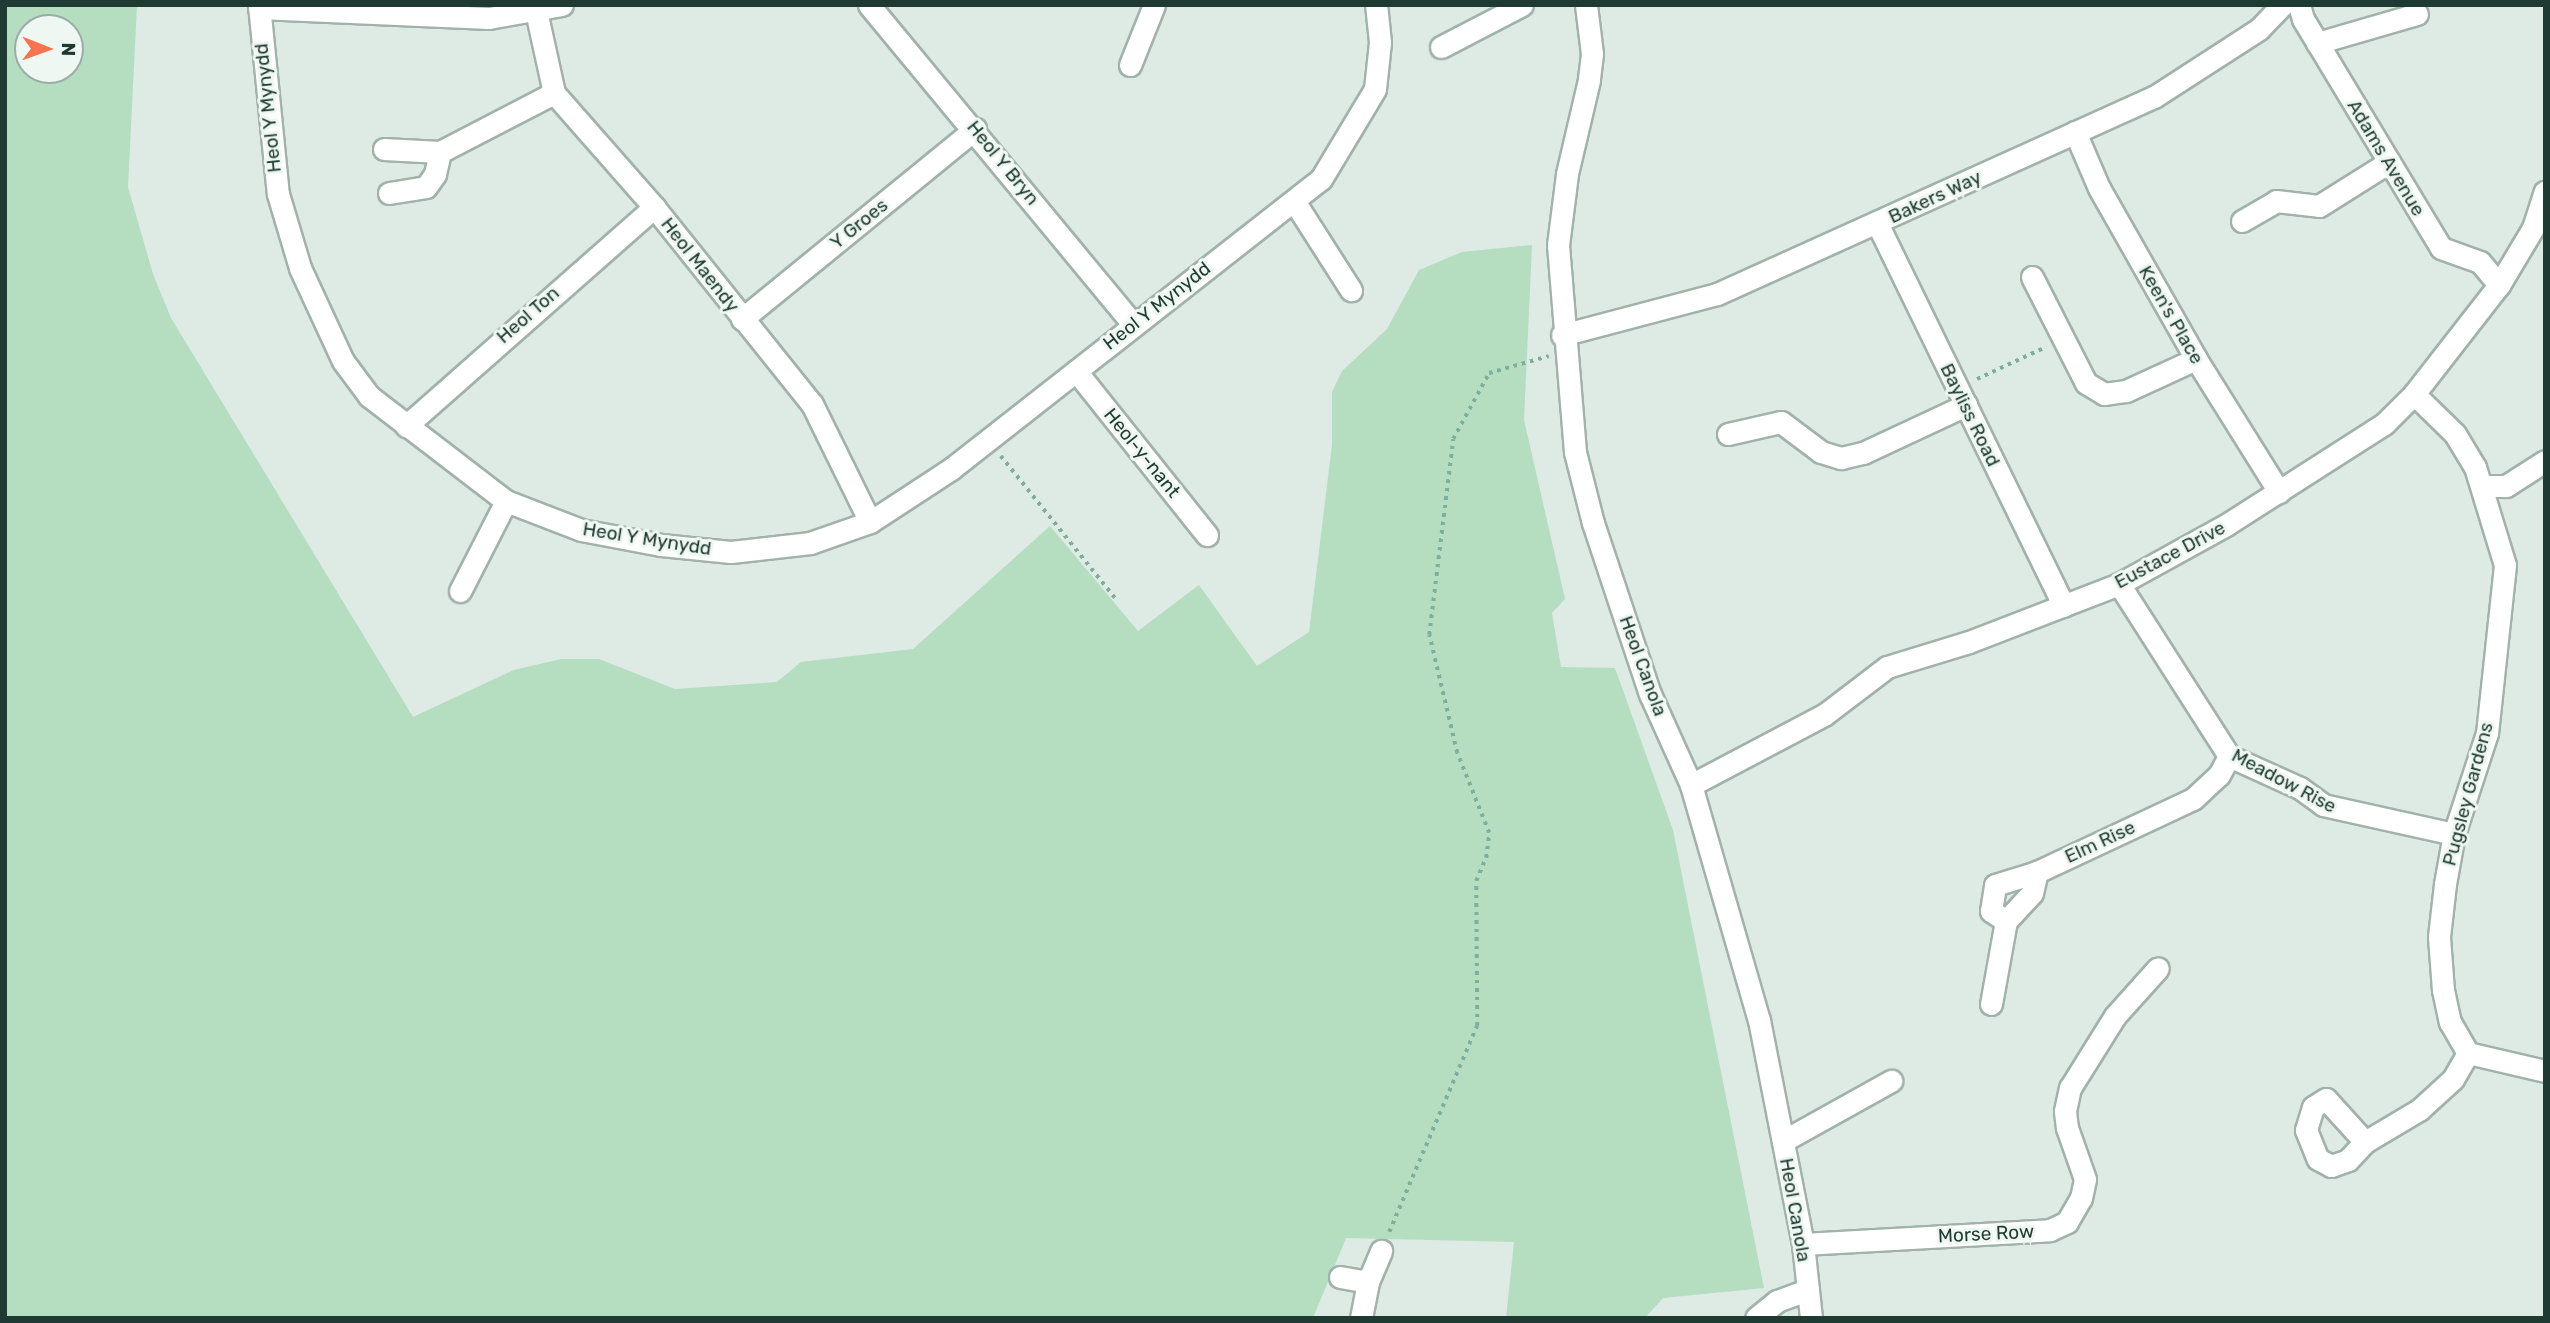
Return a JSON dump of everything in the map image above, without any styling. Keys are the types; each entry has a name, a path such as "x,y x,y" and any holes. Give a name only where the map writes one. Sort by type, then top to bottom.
{"street":[{"path":"259,7 489,18 562,5"},
{"name":"Heol Y Bryn","path":"869,5 975,129 1132,323"},
{"path":"1129,65 1154,5"},
{"name":"Heol Y Mynydd","path":"259,7 278,194 299,268 343,361 369,396 506,501 582,530 661,545 731,552 810,543 870,522 989,440 1132,323 1321,179 1375,89 1380,42 1376,5"},
{"path":"1441,47 1522,5"},
{"name":"Heol Canola","path":"1586,5 1592,54 1589,80 1567,174 1558,245 1563,343 1575,452 1593,523 1650,694 1691,785 1759,1020 1803,1244 1811,1318"},
{"name":"Bakers Way","path":"1563,343 1717,294 2154,97 2259,29 2282,5"},
{"name":"Adams Avenue","path":"2299,5 2318,43 2441,248 2480,262 2499,285"},
{"name":"Heol Maendy","path":"538,8 554,93 654,207 812,404 870,522"},
{"path":"2318,43 2417,14"},
{"path":"384,149 440,152 554,93"},
{"name":"Y Groes","path":"742,319 975,129"},
{"name":"Keen's Place","path":"2075,132 2099,188 2196,359 2278,492"},
{"path":"390,193 426,187 435,174 440,152"},
{"path":"2242,221 2276,201 2319,206 2389,162"},
{"name":"Eustace Drive","path":"1691,785 1825,715 1888,667 2064,606 2119,584 2278,492 2384,424 2414,394 2499,285 2533,228 2545,192"},
{"path":"1294,201 1351,290"},
{"name":"Heol Ton","path":"406,426 654,207"},
{"name":"Bayliss Road","path":"1877,223 2064,606"},
{"path":"2032,277 2086,383 2104,394 2126,391 2196,359"},
{"name":"Heol-y-nant","path":"1076,371 1207,535"},
{"name":"Pugsley Gardens","path":"2414,394 2455,434 2482,486 2505,565 2502,616 2487,733 2454,834 2439,937 2450,1022 2468,1053"},
{"path":"1728,434 1781,422 1821,452 1841,458 1863,453 1961,396"},
{"path":"2482,486 2506,486 2545,461"},
{"path":"460,591 506,501"},
{"name":"Meadow Rise","path":"2119,584 2229,756 2300,788 2322,805 2454,834"},
{"name":"Elm Rise","path":"2006,921 1991,911 1995,884 2036,872 2193,799 2219,775 2229,756"},
{"path":"1991,1004 2006,921 2032,893 2036,872"},
{"name":"Morse Row","path":"1803,1244 2059,1226 2067,1222 2081,1198 2085,1179 2067,1128 2065,1111 2070,1088 2090,1050 2158,968"},
{"path":"2365,1142 2419,1111 2453,1079 2468,1053 2545,1071"},
{"path":"1783,1142 1891,1081"},
{"path":"1361,1318 1368,1282 1381,1251"},
{"path":"1340,1277 1368,1282"},
{"path":"1756,1318 1777,1301 1808,1290"}],"path":[{"path":"1961,396 2064,339"},
{"path":"1381,1251 1477,1026 1476,881 1486,858 1489,833 1457,753 1429,635 1453,439 1489,373 1563,343"},
{"path":"989,440 1115,598"}],"green space":[{"path":"5,5 137,5 128,187 153,274 171,318 413,717 514,670 561,659 599,659 675,689 777,682 801,662 913,649 1050,526 1138,631 1199,585 1257,666 1309,632 1332,445 1332,392 1342,371 1387,329 1419,270 1462,252 1532,245 1524,420 1565,599 1552,613 1561,667 1615,668 1673,830 1764,1288 1663,1298 1645,1318 1506,1318 1514,1242 1346,1238 1313,1318 5,1318"}]}
